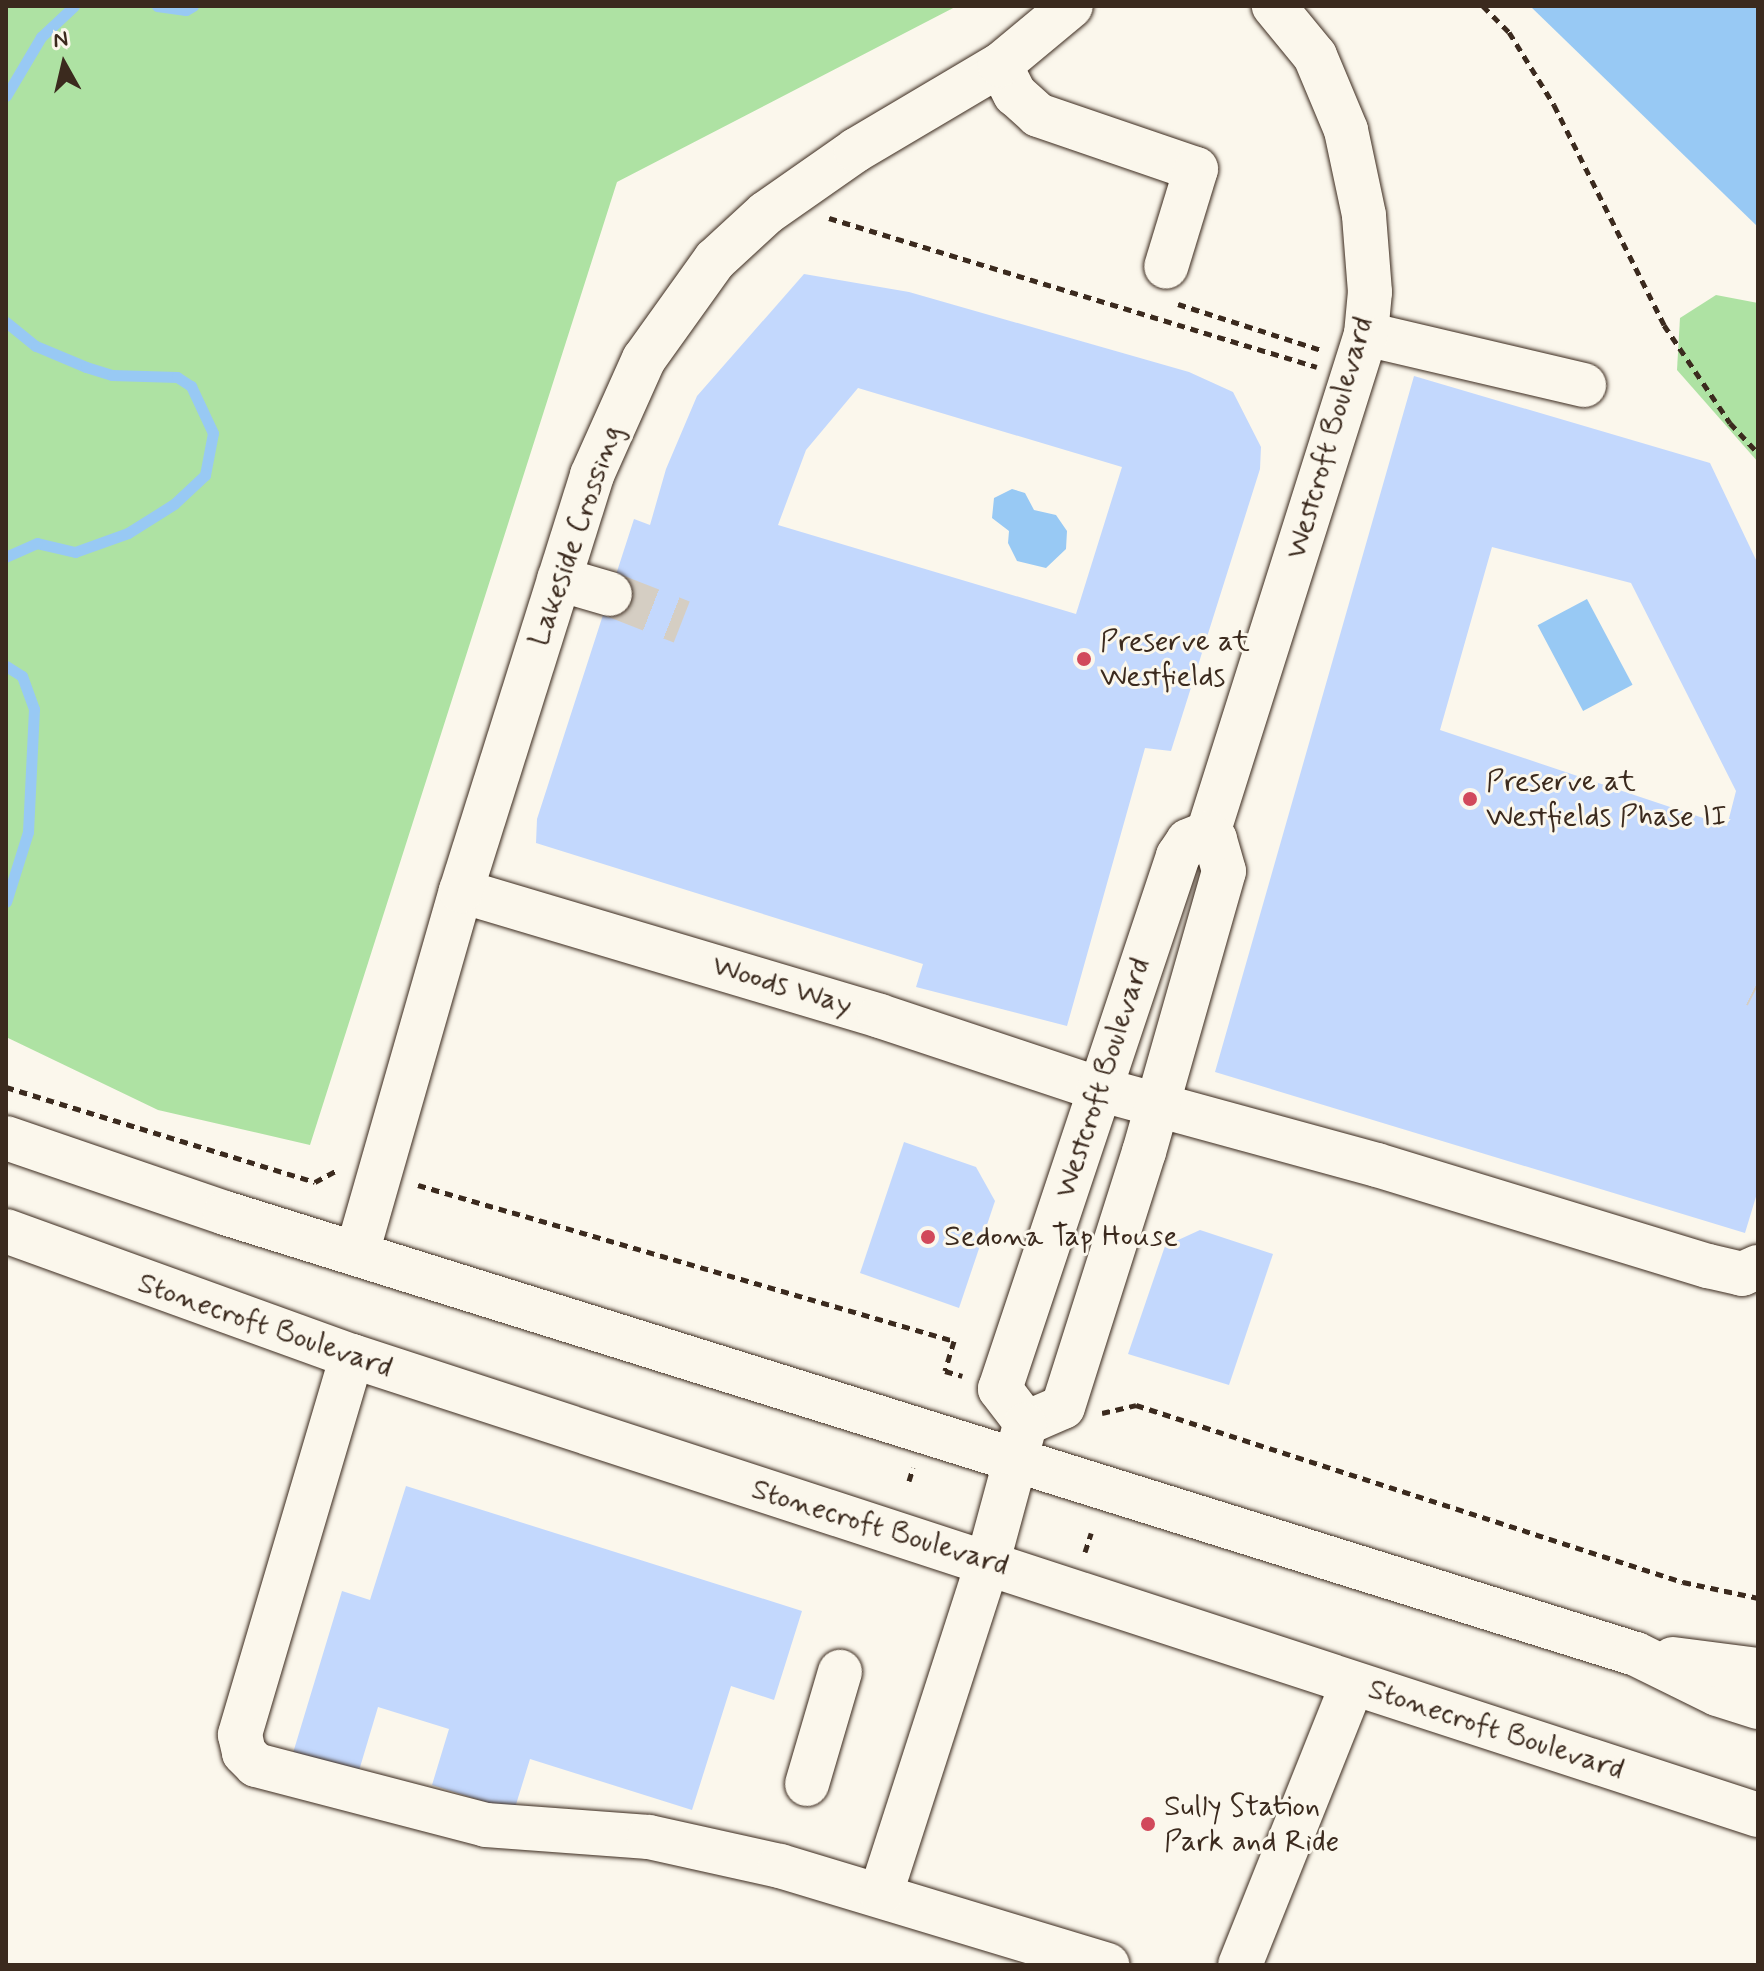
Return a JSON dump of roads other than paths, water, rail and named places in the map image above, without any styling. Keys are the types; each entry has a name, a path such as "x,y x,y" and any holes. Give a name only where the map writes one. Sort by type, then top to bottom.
{"street":[{"name":"Lakeside Crossing","path":"357,1253 375,1179 461,891 592,475 644,359 715,260 779,203 856,150 1000,65 1071,6"},
{"name":"Westcroft Boulevard","path":"1208,833 1358,357 1369,251 1346,130 1315,56 1274,6"},
{"path":"1000,65 1015,94 1038,115 1196,169 1166,267"},
{"path":"1358,357 1584,385"},
{"path":"559,579 610,594"},
{"name":"Westcroft Boulevard","path":"1208,833 1215,839 1224,871 1157,1105 1063,1407 1021,1440 1000,1389 1178,856 1188,841 1208,833"},
{"name":"Woods Way","path":"461,891 880,1016 1099,1089 1708,1266 1742,1274 1758,1267"},
{"path":"6,1138 357,1253 1021,1440 1636,1654 1717,1694 1758,1707"},
{"name":"Stonecroft Boulevard","path":"6,1231 352,1356 988,1561 1352,1685 1758,1815"},
{"path":"352,1356 240,1735 244,1753 256,1765 486,1825 649,1837 881,1893 1107,1965"},
{"path":"881,1893 988,1561 1021,1440"},
{"path":"1636,1654 1758,1670"},
{"path":"807,1784 840,1672"},
{"path":"1247,1946 1352,1685"}],"water":[{"path":"1530,6 1758,6 1758,227"},
{"path":"1012,489 1025,493 1034,510 1056,515 1067,531 1066,549 1046,568 1017,561 1008,543 1009,531 992,518 994,498"},
{"path":"1587,599 1633,685 1583,711 1538,625"}],"waterway":[{"path":"6,96 41,37 74,6"},
{"path":"157,6 186,10 193,6"},
{"path":"6,322 36,346 86,367 112,375 177,377 191,386 213,433 205,475 174,504 128,533 75,552 37,543 6,557"},
{"path":"6,666 22,676 34,709 28,832 6,902"}],"tunnel":[{"path":"610,594 682,622"}],"place":[{"name":"Preserve at Westfields","path":"1084,659"},
{"name":"Preserve at Westfields Phase II","path":"1470,799"},
{"name":"Sedona Tap House","path":"928,1237"},
{"name":"Sully Station Park and Ride","path":"1148,1824"}]}
